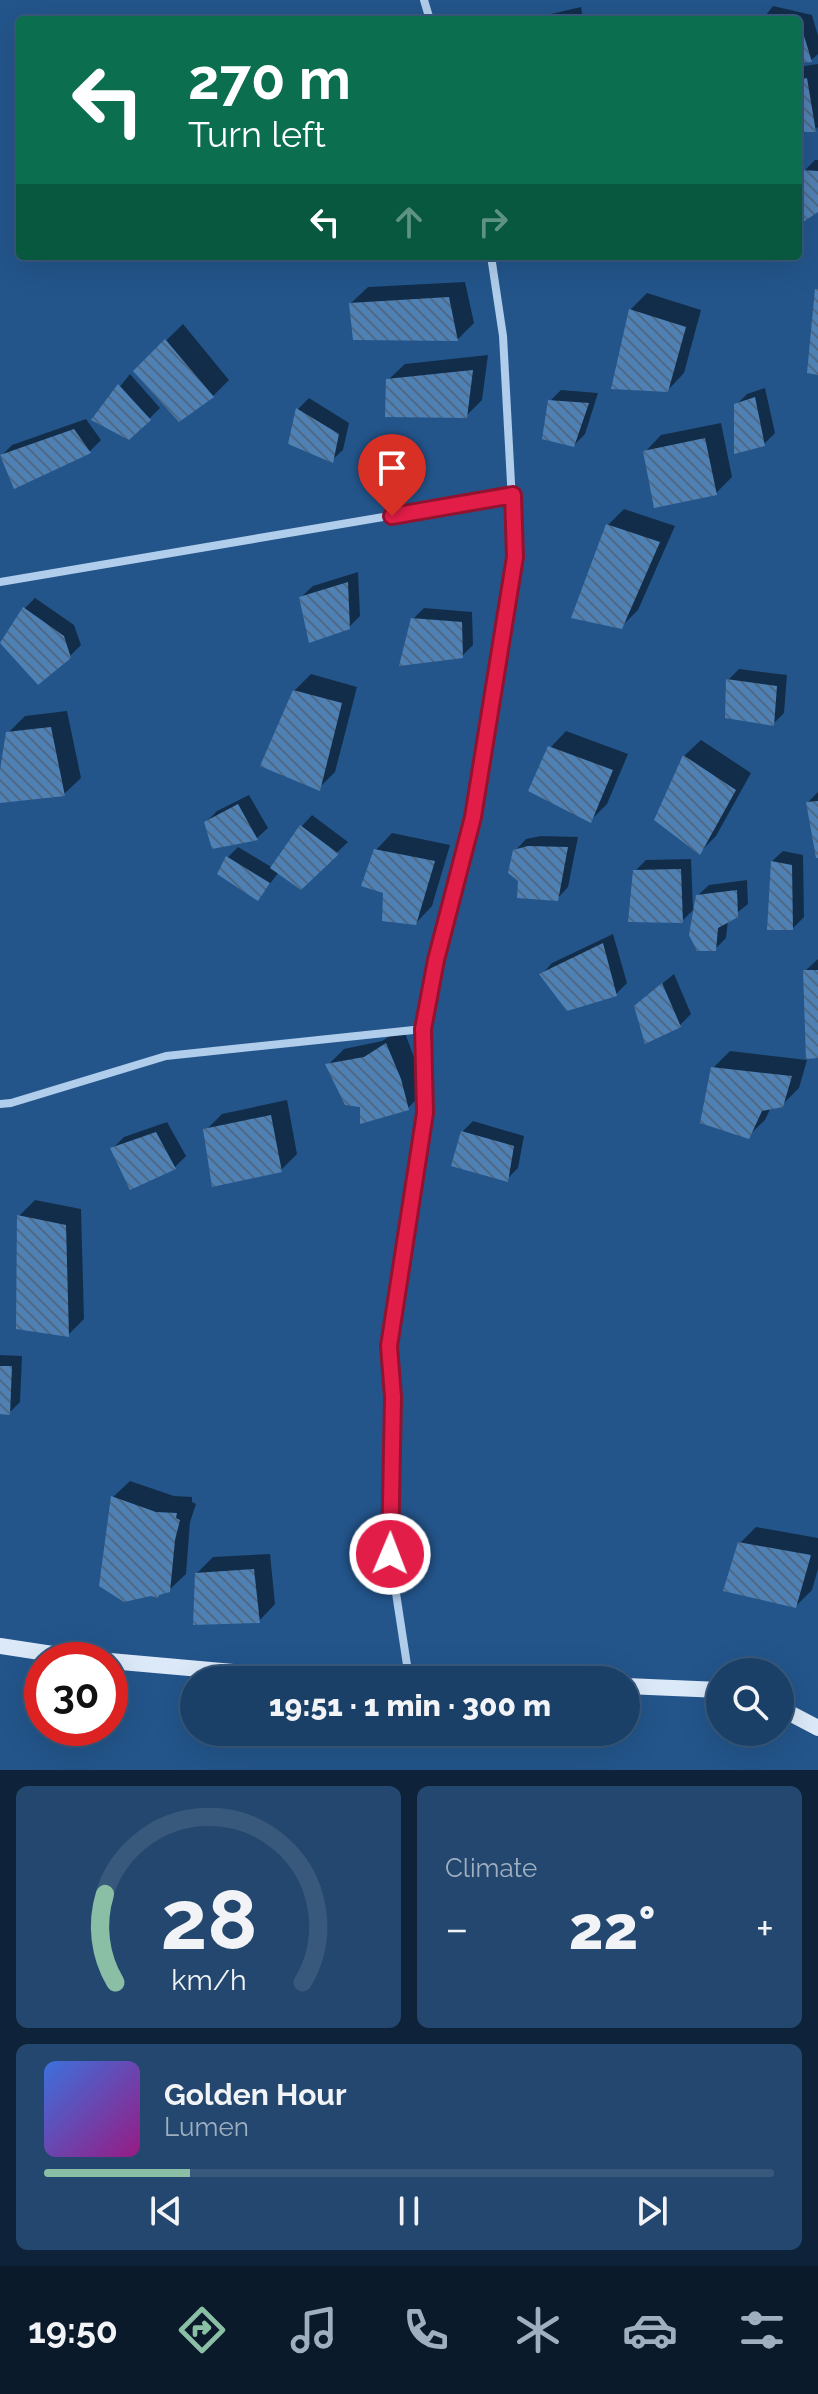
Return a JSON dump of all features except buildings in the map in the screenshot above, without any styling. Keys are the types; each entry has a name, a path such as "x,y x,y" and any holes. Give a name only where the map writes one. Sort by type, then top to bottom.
{"street":[{"path":"407,1666 390,1554 393,1397 389,1346 425,1113 423,1029 436,960 473,817 515,557 503,336 492,260"},
{"path":"0,582 513,495"},
{"path":"0,1104 166,1056 423,1029"},
{"path":"0,1646 24,1650"},
{"path":"128,1663 180,1667"},
{"path":"640,1687 706,1689"},
{"path":"794,1715 818,1728"}],"route":[{"path":"390,1554 393,1397 389,1346 425,1113 423,1029 436,960 473,817 515,557 513,495 392,516"}]}
